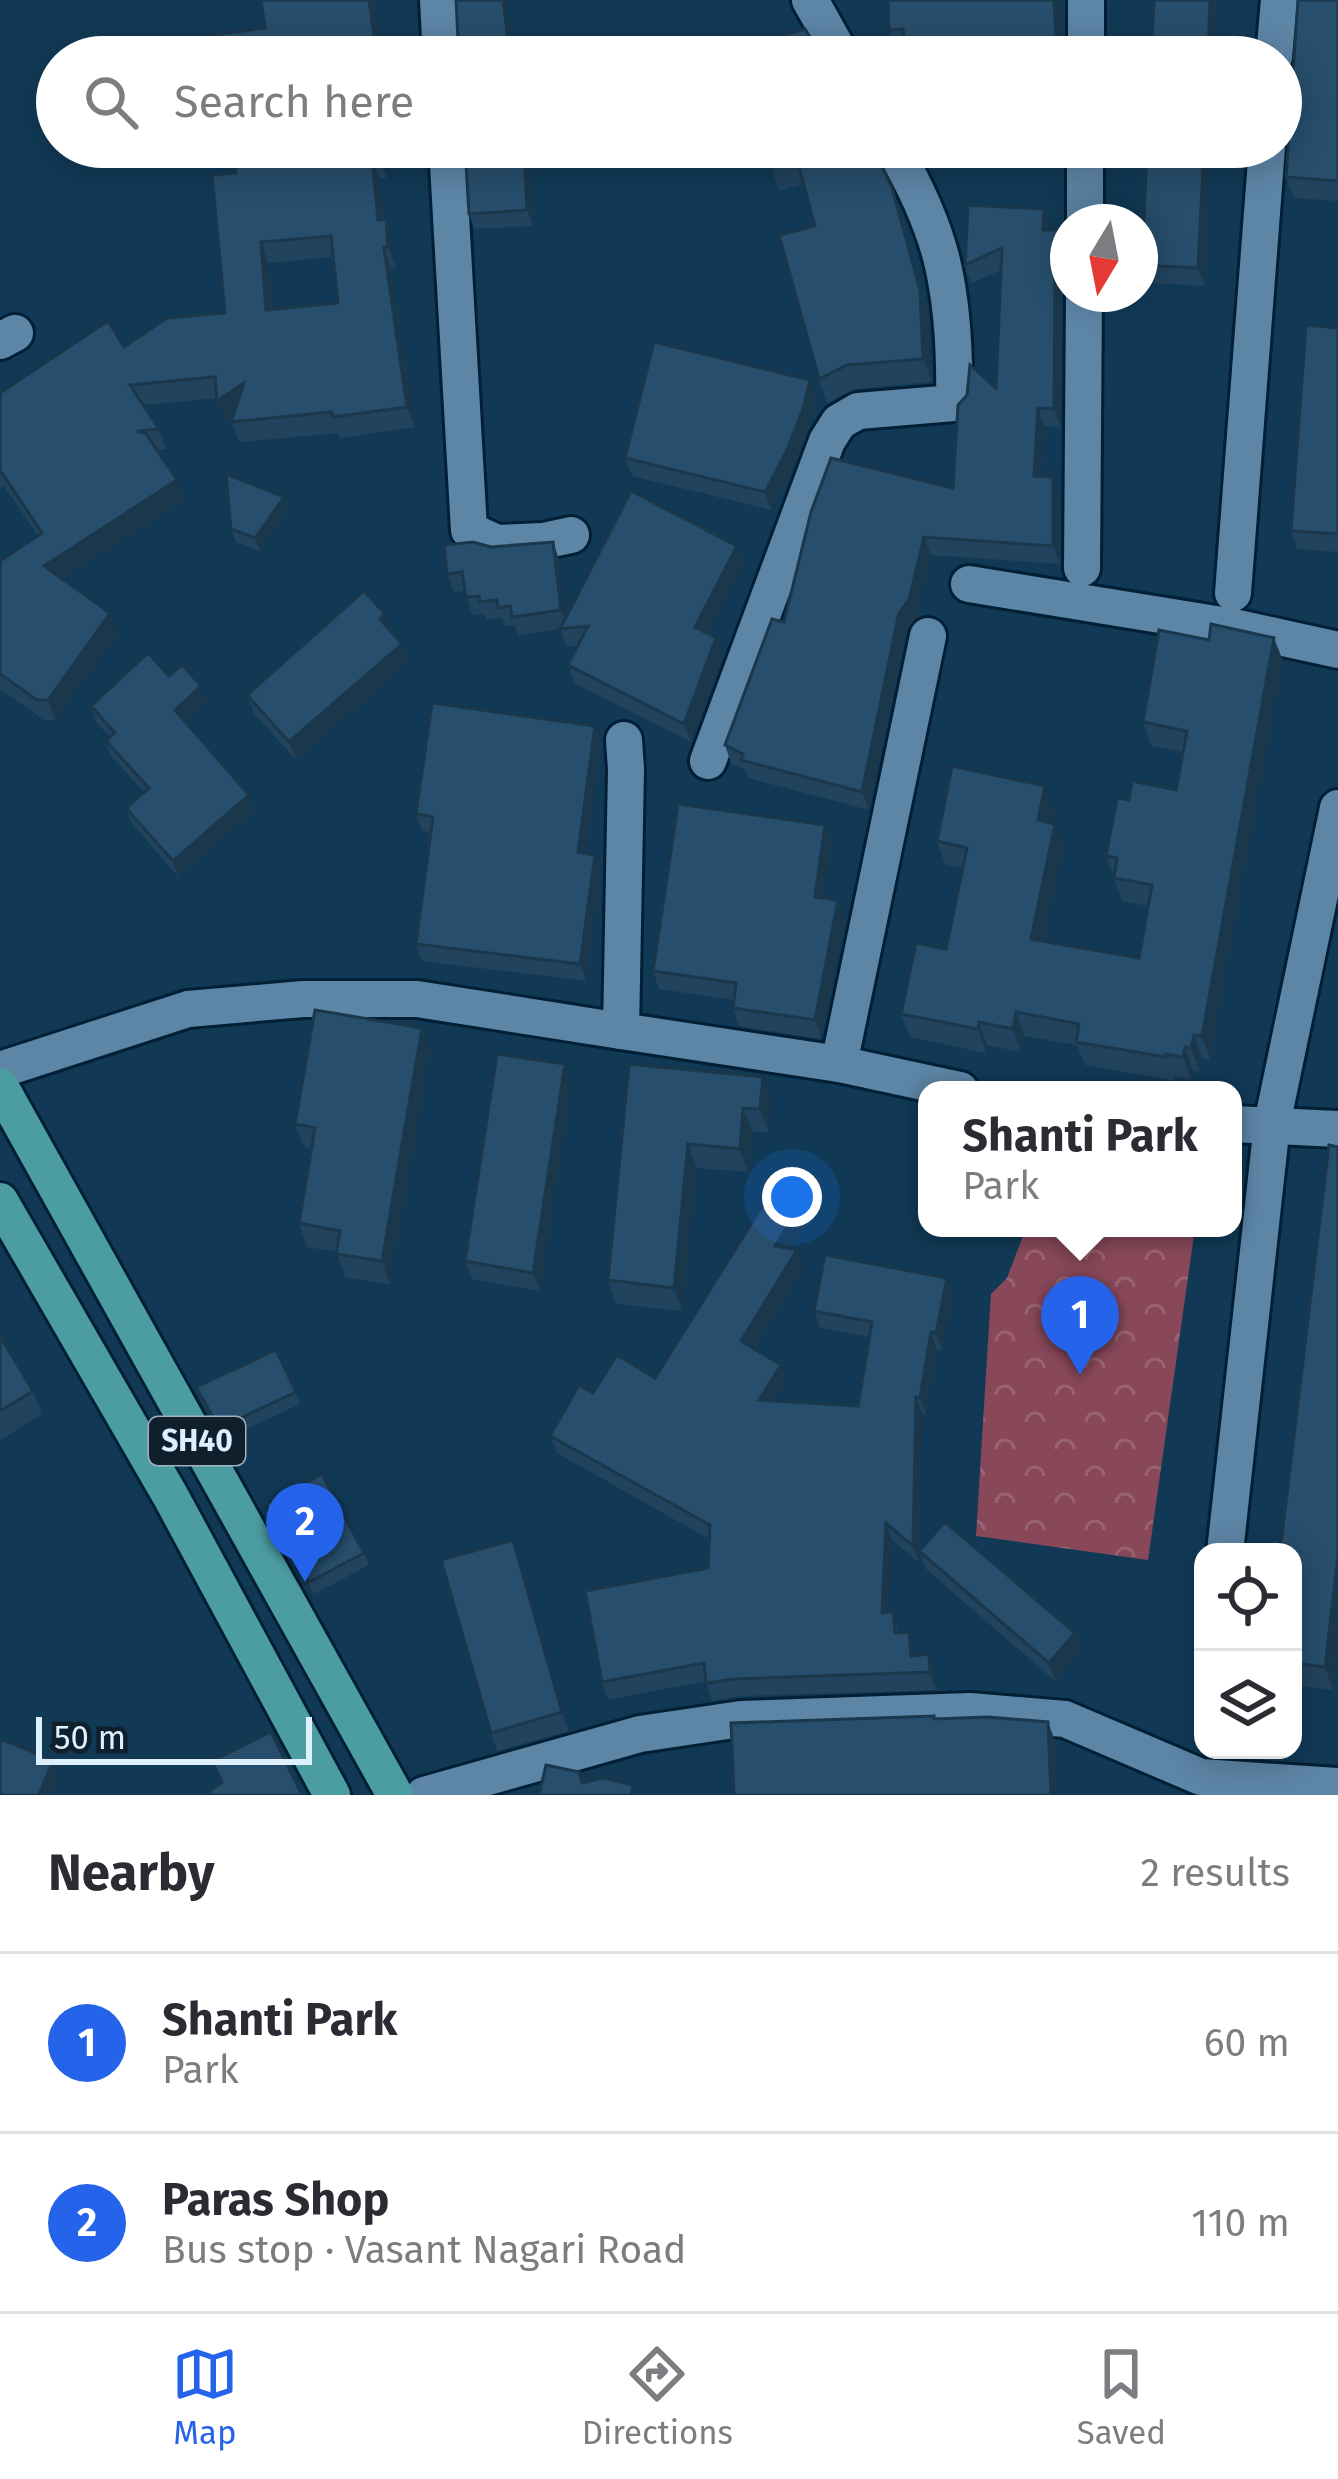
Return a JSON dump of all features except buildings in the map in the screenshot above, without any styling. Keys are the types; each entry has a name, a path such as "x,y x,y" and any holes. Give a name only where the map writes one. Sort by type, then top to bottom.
{"main road":[{"name":"SH40","path":"0,1086 395,1795"},
{"name":"SH40","path":"0,1201 171,1497 332,1795"}],"street":[{"path":"438,0 440,36"},
{"path":"810,0 830,36"},
{"path":"1086,36 1087,0"},
{"path":"1276,36 1279,0"},
{"path":"448,168 469,530 497,543 571,535"},
{"path":"708,760 827,441 839,422 858,411 954,404 955,354 942,260 905,168"},
{"path":"1084,204 1085,168"},
{"path":"1233,593 1266,168"},
{"path":"1082,568 1084,312"},
{"path":"969,584 1234,627 1338,650"},
{"path":"839,1064 928,636"},
{"path":"621,1031 624,740"},
{"path":"1226,1543 1272,1124 1338,808"},
{"path":"0,1070 188,1009 303,999 417,999 839,1064 918,1081"},
{"path":"1242,1124 1338,1129"},
{"path":"424,1795 640,1734 741,1719 970,1711 1065,1719 1201,1774 1338,1786"}],"green space":[{"path":"1023,1237 1194,1237 1148,1560 976,1536 991,1294 1007,1278"}],"place":[{"name":"Shanti Park","path":"1080,1375"},
{"name":"Paras Shop","path":"305,1582"}]}
